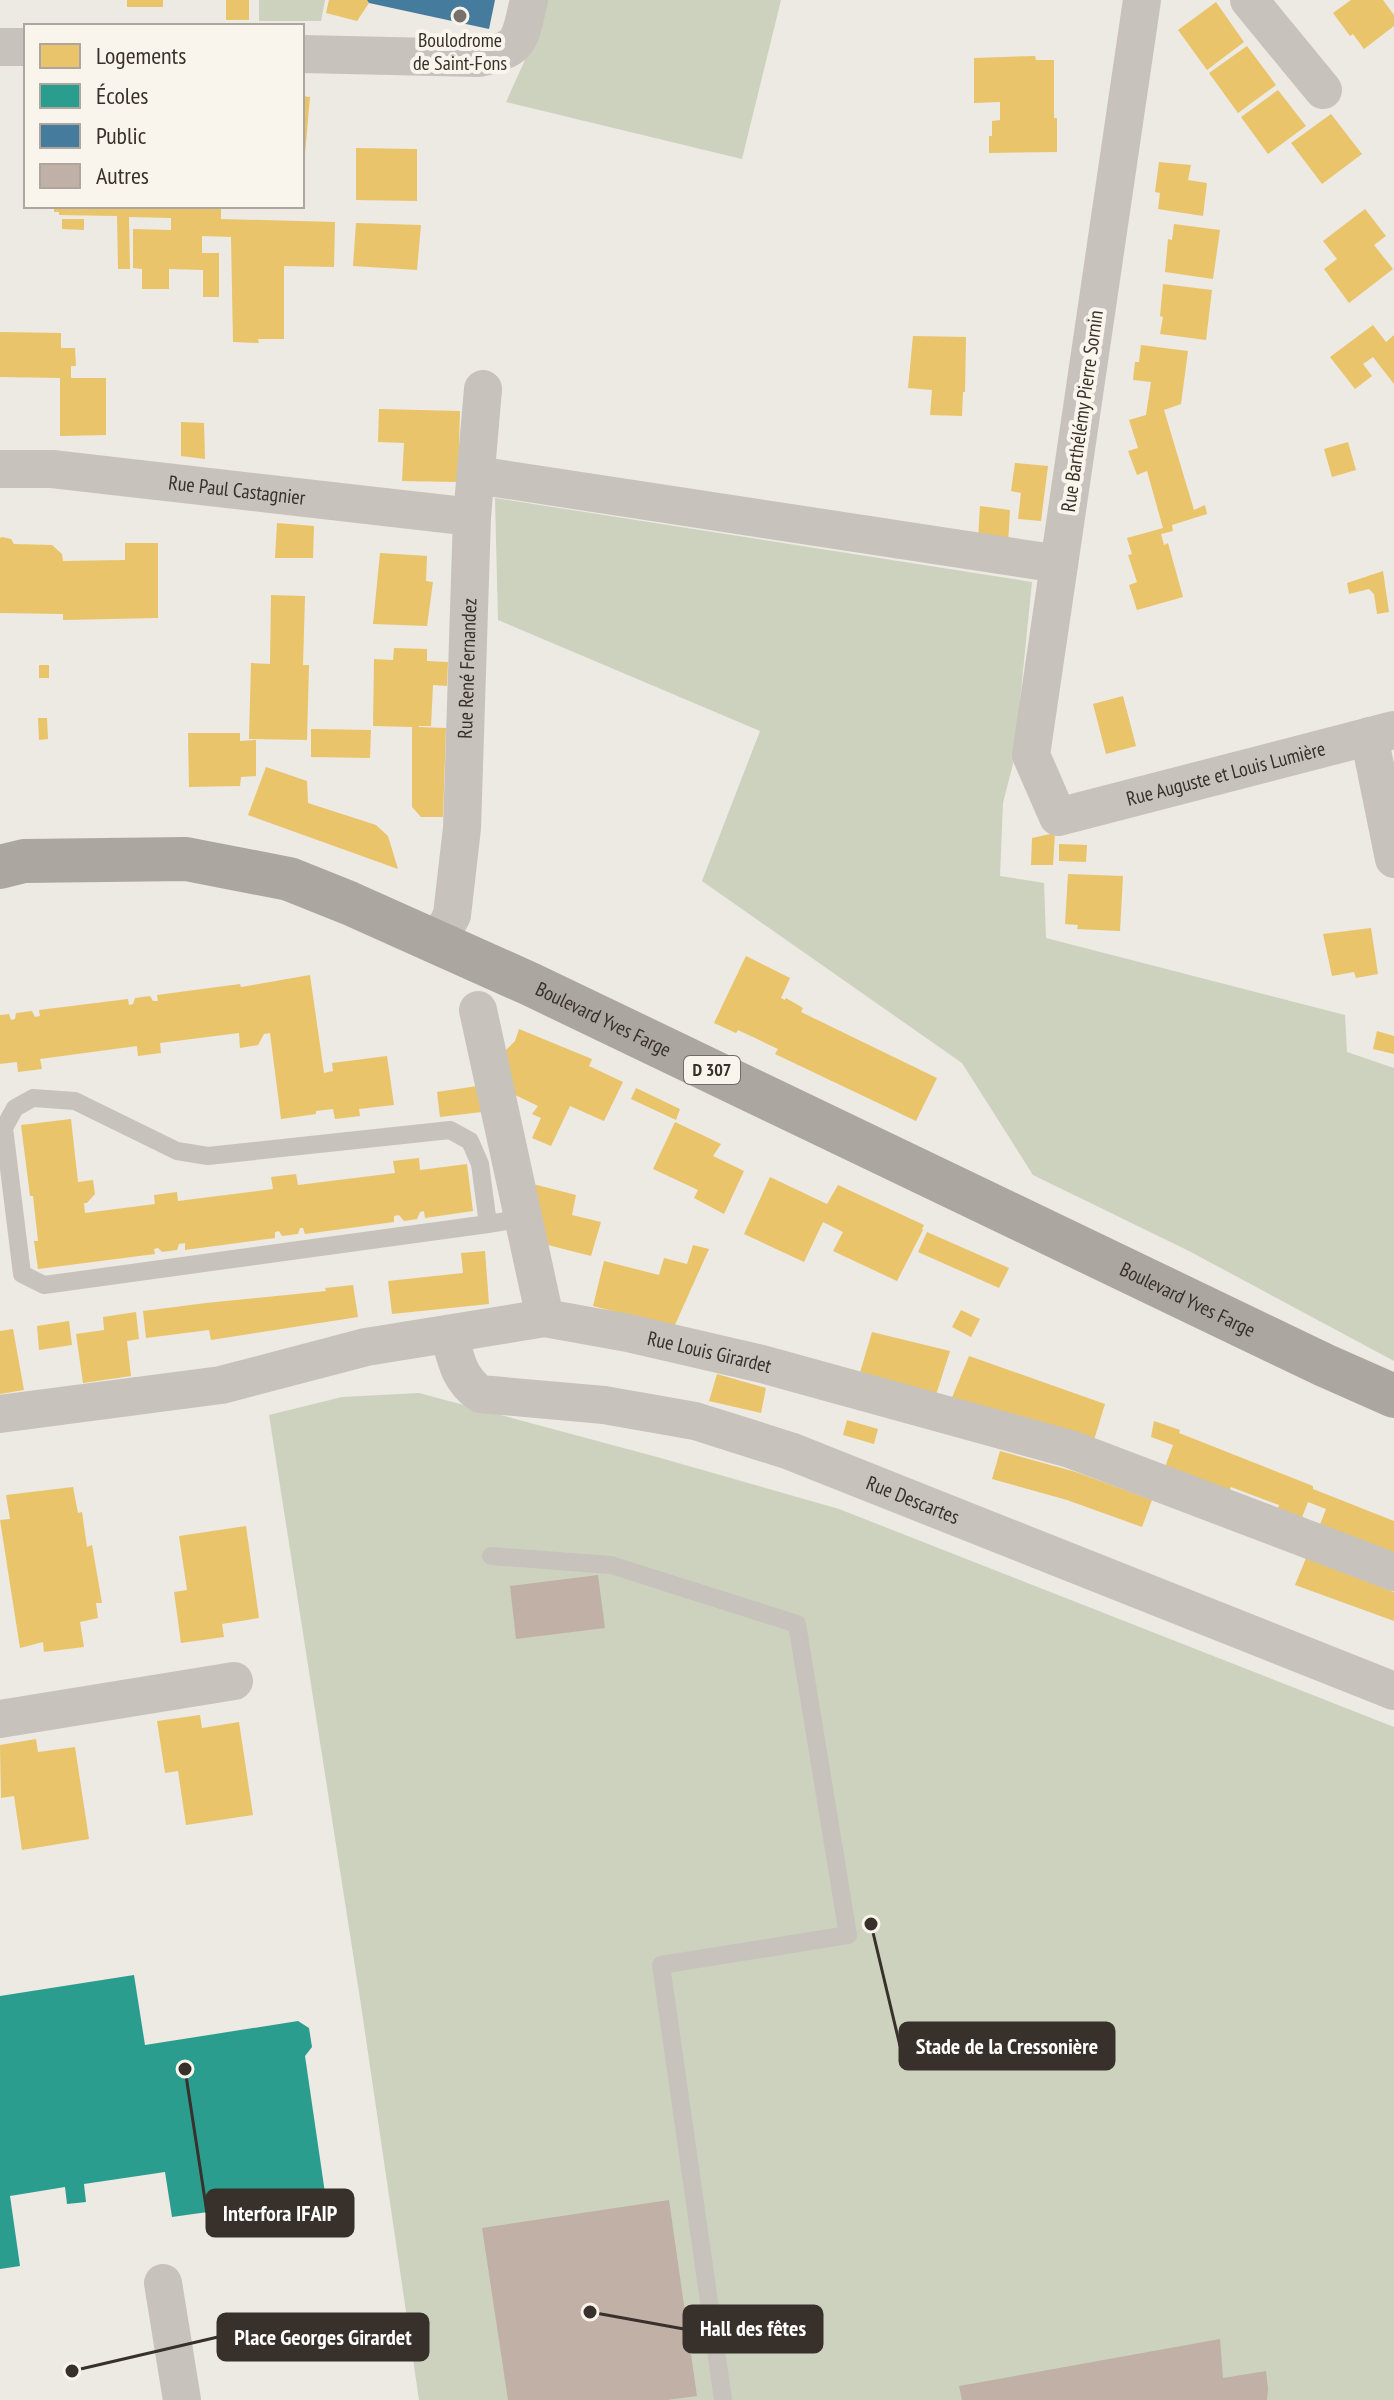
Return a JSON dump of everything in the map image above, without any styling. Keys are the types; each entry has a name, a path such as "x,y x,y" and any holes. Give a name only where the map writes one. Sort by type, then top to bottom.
{"main road":[{"name":"Boulevard Yves Farge","path":"0,867 24,861 186,859 289,879 530,984 1394,1396"}],"street":[{"path":"304,54 479,58 504,52 520,39 529,0"},
{"name":"Rue Barthélémy Pierre Sornin","path":"1058,817 1031,755 1142,0"},
{"path":"1249,0 1323,90"},
{"path":"0,47 24,47"},
{"name":"Rue René Fernandez","path":"437,944 452,915 462,828 472,517 483,389"},
{"name":"Rue Paul Castagnier","path":"0,469 52,469 472,517"},
{"path":"476,475 1059,564"},
{"path":"1381,733 1394,859"},
{"name":"Rue Auguste et Louis Lumière","path":"1058,817 1381,733"},
{"path":"478,1010 506,1221 545,1318"},
{"name":"Rue Louis Girardet","path":"0,1414 221,1385 366,1347 545,1318 628,1333 762,1364 1070,1449 1394,1572"},
{"name":"Rue Descartes","path":"449,1334 457,1366 468,1385 480,1394 604,1405 695,1421 790,1451 1394,1691"},
{"path":"0,1719 234,1681"},
{"path":"163,2283 182,2400"}],"lane":[{"path":"33,1098 75,1101 177,1151 208,1156 450,1130 470,1141 506,1221 44,1285 22,1274 4,1128 15,1108 33,1098"},
{"path":"491,1556 611,1565 797,1624 848,1935 661,1965 723,2400"}],"green space":[{"path":"259,0 325,0 321,21 259,21"},
{"path":"544,0 781,0 742,159 506,102 538,31"},
{"path":"495,498 1032,582 1014,760 1003,803 1000,876 1044,883 1046,938 1345,1015 1347,1052 1394,1068 1394,1361 1189,1251 1033,1175 962,1063 702,881 760,731 498,620"},
{"path":"419,1393 839,1509 1394,1727 1394,2400 419,2400 269,1415 342,1397"}],"building: Logements":[{"path":"127,0 163,0 163,7 127,7"},
{"path":"226,0 249,0 249,20 226,20"},
{"path":"329,0 367,0 369,3 357,21 326,13"},
{"path":"1351,0 1383,0 1394,15 1394,26 1364,49 1333,13"},
{"path":"1216,2 1244,42 1207,70 1178,30"},
{"path":"1247,46 1276,85 1238,113 1209,73"},
{"path":"1035,56 1036,60 1054,60 1057,152 989,153 992,121 1000,120 1000,102 974,103 974,58"},
{"path":"1278,90 1306,126 1268,154 1241,117"},
{"path":"304,96 310,97 304,154"},
{"path":"1331,114 1362,154 1322,184 1291,143"},
{"path":"356,148 417,149 417,201 356,200"},
{"path":"1159,162 1191,165 1188,180 1207,183 1203,216 1158,209 1160,193 1155,192"},
{"path":"54,208 221,208 221,219 335,222 334,267 284,266 284,339 258,339 259,343 233,342 231,237 202,236 202,253 219,253 219,297 203,297 203,270 169,269 169,289 142,289 142,269 133,268 133,229 171,230 171,218 129,217 130,269 118,269 117,216 59,215 59,212 54,212"},
{"path":"1365,209 1386,236 1374,245 1393,269 1349,303 1324,269 1337,259 1323,241"},
{"path":"62,219 84,219 84,230 62,229"},
{"path":"356,223 421,225 417,270 353,266"},
{"path":"1174,224 1220,230 1213,279 1165,272 1168,239 1172,240"},
{"path":"1163,284 1212,290 1206,340 1160,334"},
{"path":"1373,325 1386,342 1394,335 1394,384 1373,357 1363,364 1372,376 1355,389 1330,357"},
{"path":"0,332 61,333 61,348 75,348 76,366 71,366 71,378 106,378 106,435 60,436 60,378 0,377"},
{"path":"913,336 966,337 962,416 930,415 932,390 908,388"},
{"path":"1141,345 1188,351 1181,404 1164,410 1194,510 1205,505 1207,514 1172,525 1173,531 1161,534 1164,545 1168,543 1183,597 1137,610 1129,585 1137,582 1128,555 1132,554 1127,538 1163,528 1147,471 1137,475 1128,451 1138,448 1129,420 1146,415 1151,382 1133,380"},
{"path":"379,409 460,411 458,482 402,481 404,443 378,442"},
{"path":"181,422 204,423 205,459 181,456"},
{"path":"1348,442 1356,470 1332,477 1324,449"},
{"path":"1015,463 1048,466 1041,521 1018,519 1021,493 1011,491"},
{"path":"980,506 1010,510 1008,544 978,540"},
{"path":"277,523 314,526 313,558 275,558"},
{"path":"2,537 11,539 14,544 52,545 62,554 63,561 125,560 125,543 158,543 158,618 63,620 63,614 0,613"},
{"path":"380,553 427,556 426,581 433,582 427,626 373,624"},
{"path":"1383,571 1389,612 1377,614 1374,594 1369,589 1349,594 1347,583"},
{"path":"271,595 305,596 303,665 309,665 307,740 249,739 251,663 270,664"},
{"path":"394,648 427,649 427,661 448,662 447,686 433,685 431,726 419,726 446,728 443,817 421,817 412,807 412,727 373,726 374,659 393,660"},
{"path":"39,665 49,665 49,678 39,678"},
{"path":"1123,696 1136,746 1106,754 1093,704"},
{"path":"38,718 47,718 48,739 39,740"},
{"path":"311,729 371,730 370,758 311,757"},
{"path":"188,733 240,733 240,741 256,740 256,776 241,777 240,786 189,787"},
{"path":"266,767 307,781 308,803 376,825 388,836 398,869 248,815"},
{"path":"1055,833 1053,865 1031,865 1032,838"},
{"path":"1059,844 1087,845 1086,862 1059,861"},
{"path":"1068,874 1123,876 1120,931 1077,929 1078,925 1065,924"},
{"path":"1371,928 1378,974 1356,978 1354,972 1332,976 1323,934"},
{"path":"746,956 790,978 781,998 803,1008 801,1012 937,1078 916,1121 775,1054 778,1049 738,1030 736,1033 714,1023"},
{"path":"310,975 324,1073 333,1071 332,1063 387,1056 394,1105 359,1109 360,1116 335,1119 333,1109 281,1119 270,1033 264,1034 258,1045 240,1048 239,1033 160,1043 161,1053 138,1056 137,1046 40,1059 42,1069 18,1072 17,1062 0,1064 0,1015 9,1014 11,1020 15,1019 16,1013 32,1011 35,1017 40,1016 39,1010 128,999 129,1005 135,998 150,996 153,1001 158,1001 157,995 240,984 241,987"},
{"path":"519,1029 592,1059 589,1066 623,1082 604,1121 570,1106 551,1146 532,1138 541,1118 532,1114 538,1106 511,1093 503,1053 515,1041"},
{"path":"1377,1031 1394,1036 1394,1054 1373,1049"},
{"path":"477,1086 482,1112 440,1117 437,1092"},
{"path":"636,1088 680,1109 676,1120 631,1099"},
{"path":"71,1119 78,1182 93,1180 95,1194 84,1203 85,1213 155,1204 154,1195 177,1192 178,1201 273,1189 271,1177 296,1174 298,1185 395,1173 393,1161 419,1158 420,1170 467,1164 473,1211 425,1218 424,1211 417,1219 404,1221 399,1215 394,1216 394,1222 305,1234 300,1228 298,1234 282,1236 279,1231 275,1232 275,1238 185,1250 185,1243 179,1244 177,1250 162,1252 154,1249 155,1254 38,1269 33,1196 30,1196 21,1125"},
{"path":"675,1122 721,1144 713,1156 744,1171 724,1214 694,1198 698,1190 653,1169"},
{"path":"770,1177 827,1204 838,1185 924,1225 897,1281 833,1251 843,1232 823,1222 804,1262 744,1234"},
{"path":"533,1184 576,1195 572,1215 601,1222 591,1256 544,1244"},
{"path":"927,1232 1009,1268 999,1288 918,1252"},
{"path":"693,1245 709,1249 674,1327 593,1306 604,1261 659,1275 664,1258 687,1264"},
{"path":"485,1251 489,1304 392,1314 388,1281 463,1273 461,1253"},
{"path":"353,1285 358,1317 211,1340 209,1330 146,1338 143,1311 326,1291 325,1288"},
{"path":"961,1310 980,1319 971,1337 952,1327"},
{"path":"136,1312 139,1339 127,1341 131,1376 83,1383 76,1334 104,1330 103,1317"},
{"path":"69,1321 72,1345 39,1350 37,1326"},
{"path":"13,1329 24,1390 0,1394 0,1331"},
{"path":"872,1332 950,1351 936,1395 859,1376"},
{"path":"969,1356 1105,1404 1094,1440 951,1400"},
{"path":"717,1374 766,1388 761,1413 709,1401"},
{"path":"847,1420 878,1429 874,1444 843,1435"},
{"path":"1154,1421 1394,1521 1394,1556 1319,1527 1326,1509 1308,1502 1301,1520 1277,1511 1279,1505 1231,1487 1229,1492 1165,1467 1173,1445 1151,1437"},
{"path":"1000,1451 1076,1472 1152,1500 1142,1527 1067,1500 992,1479"},
{"path":"73,1487 78,1513 82,1512 87,1547 92,1545 102,1603 96,1603 98,1618 80,1622 84,1647 44,1652 43,1642 20,1648 0,1520 10,1519 6,1495"},
{"path":"246,1526 259,1618 222,1624 224,1637 181,1643 174,1592 187,1590 179,1536"},
{"path":"1306,1558 1394,1592 1394,1621 1295,1585"},
{"path":"200,1715 202,1728 239,1722 253,1815 186,1825 178,1771 165,1773 157,1721"},
{"path":"36,1739 38,1752 75,1747 89,1839 22,1850 14,1796 1,1798 0,1745"}],"building: Écoles":[{"path":"134,1975 145,2045 298,2021 309,2028 312,2047 305,2056 325,2193 293,2199 284,2208 267,2211 257,2205 172,2217 165,2172 84,2184 86,2202 67,2204 65,2187 10,2196 20,2266 0,2269 0,1996"}],"building: Public":[{"name":"Boulodrome de Saint-Fons","path":"367,0 495,0 489,29 369,3"}],"building: Autres":[{"path":"598,1575 605,1628 516,1639 510,1586"},
{"path":"669,2200 697,2396 667,2400 508,2400 482,2228"},
{"path":"1220,2339 1223,2378 1266,2371 1267,2400 962,2400 959,2386"}],"place":[{"name":"Boulodrome de Saint-Fons","path":"460,16"},
{"name":"Stade de la Cressonière","path":"871,1924"},
{"name":"Interfora IFAIP","path":"185,2069"},
{"name":"Hall des fêtes","path":"590,2312"},
{"name":"Place Georges Girardet","path":"72,2371"}]}
